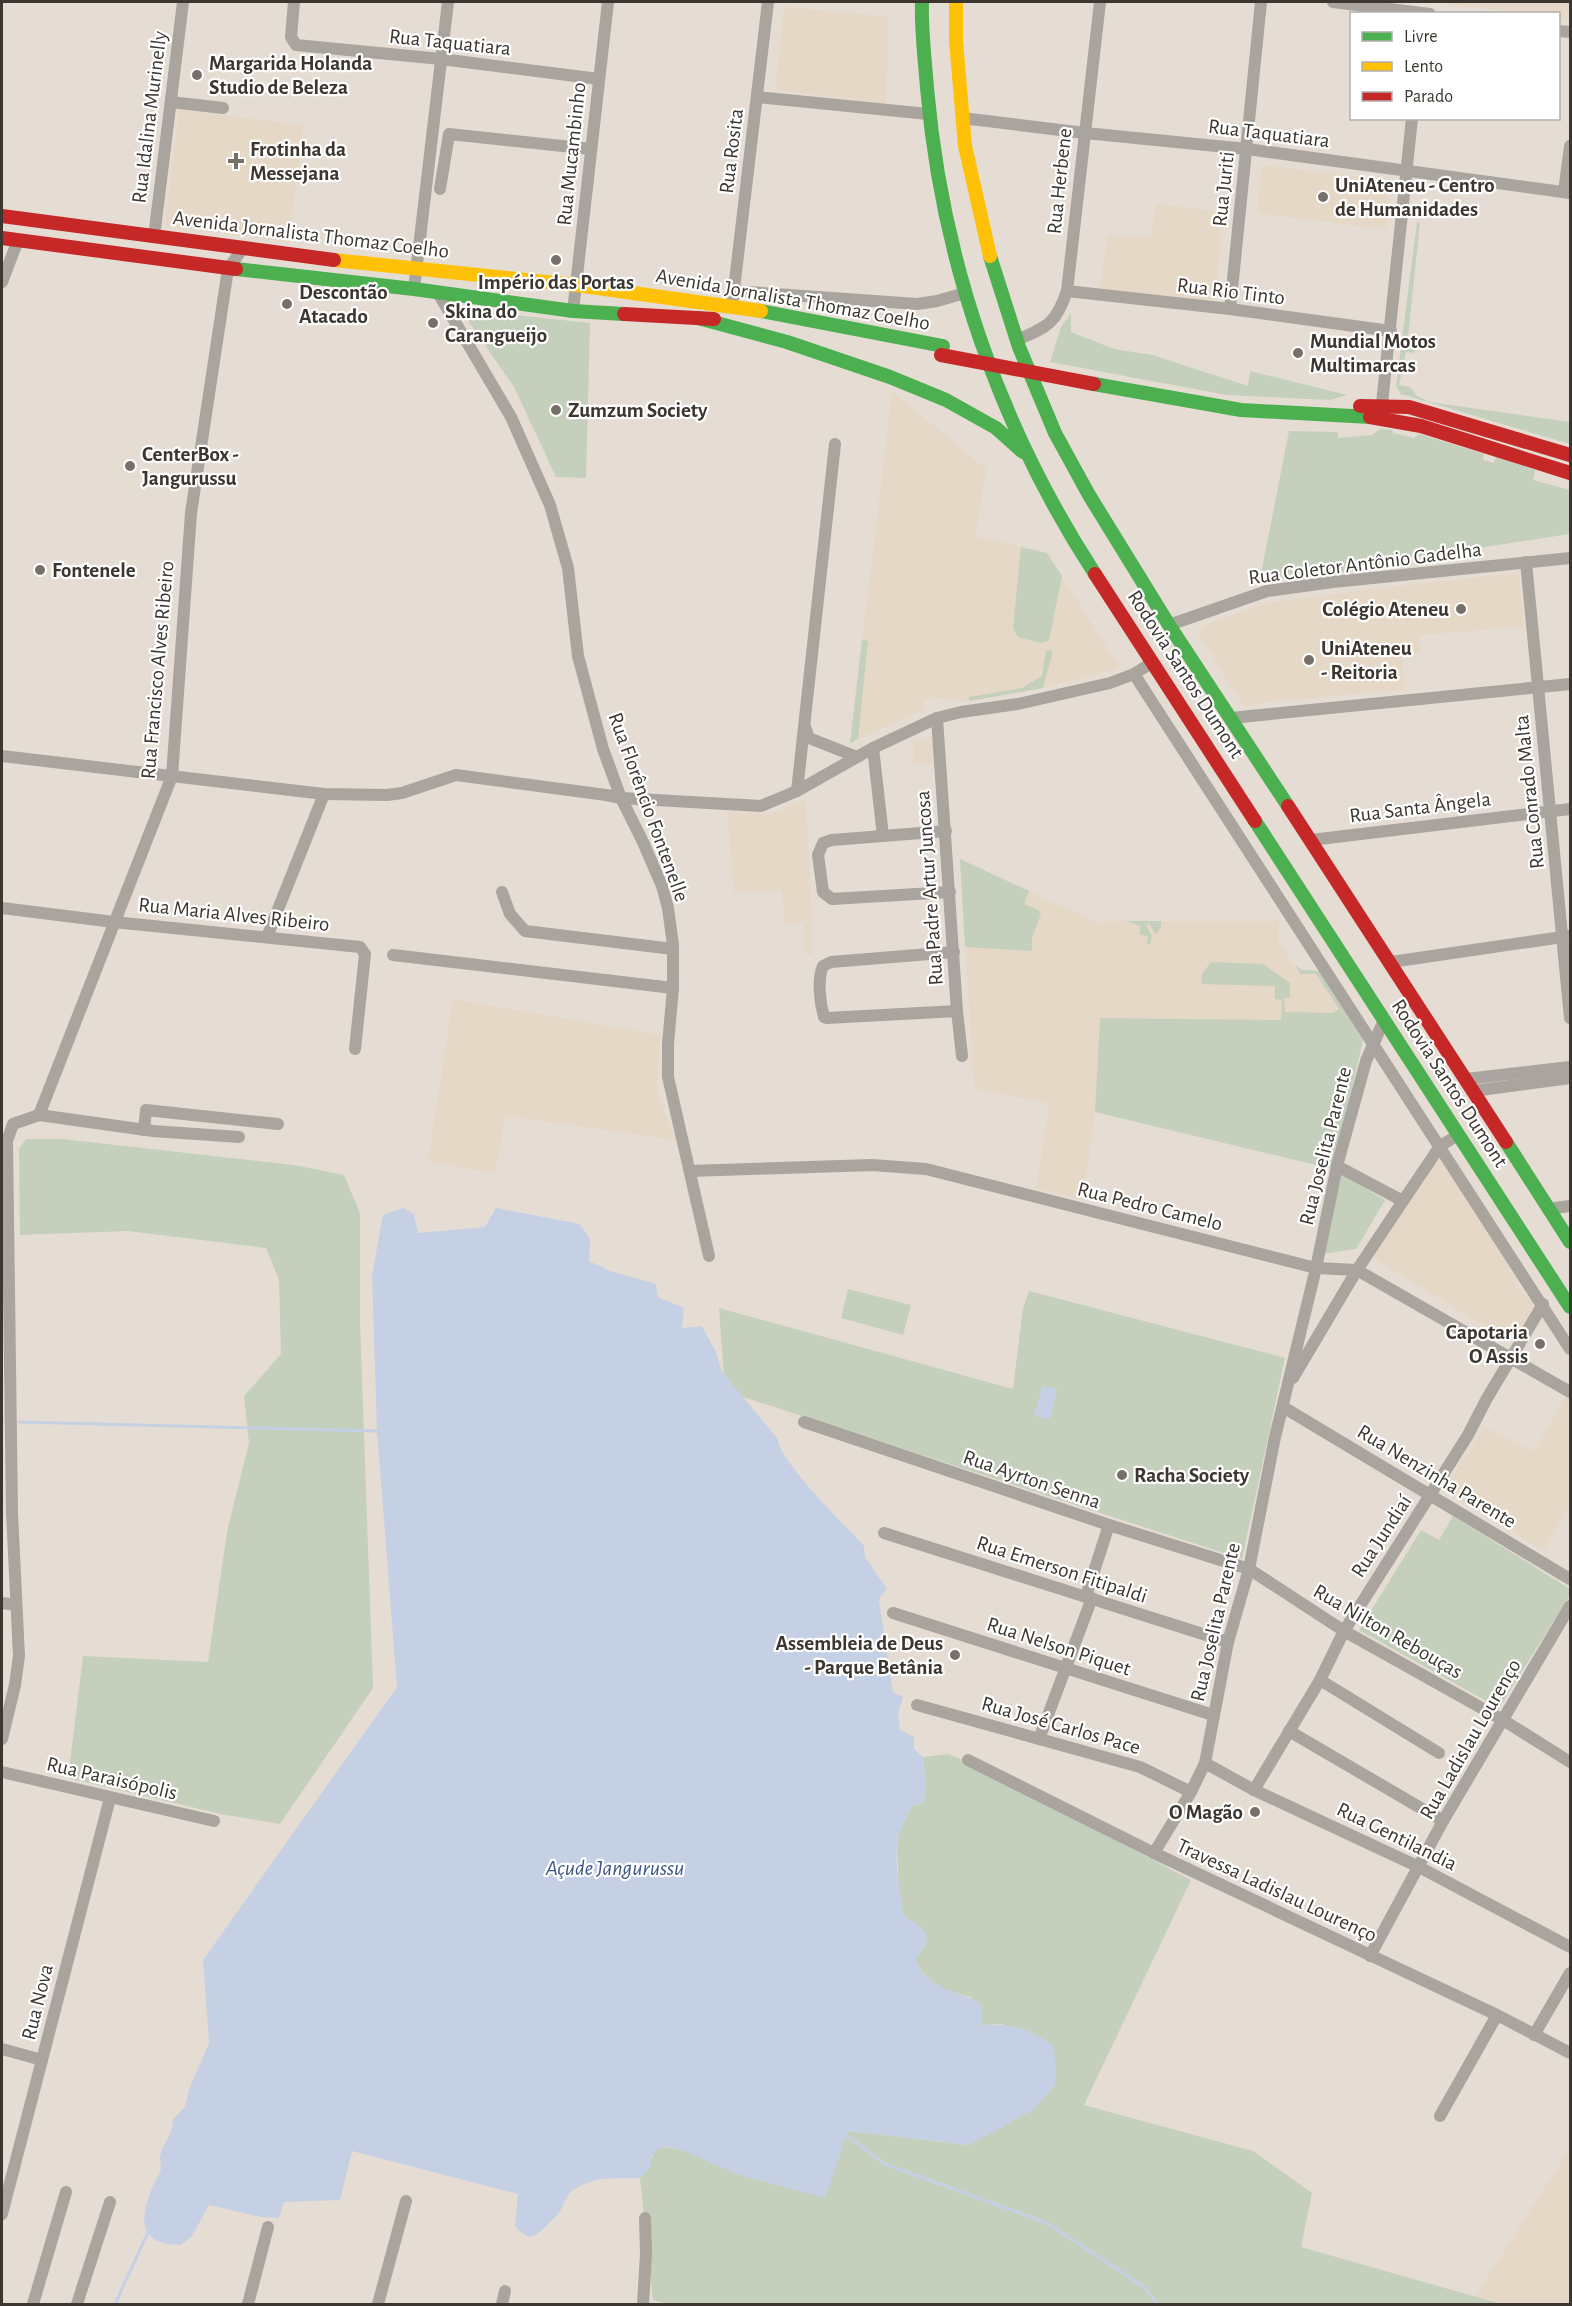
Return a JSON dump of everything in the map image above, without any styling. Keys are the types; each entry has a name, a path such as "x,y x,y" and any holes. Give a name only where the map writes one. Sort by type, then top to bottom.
{"main road":[{"name":"Rodovia Santos Dumont","path":"922,2 928,114 938,186 965,293 994,377 1027,456 1086,560 1570,1307"},
{"name":"Rodovia Santos Dumont","path":"956,2 956,41 965,146 978,207 994,271 1017,340 1055,433 1089,495 1169,625 1311,840 1570,1242"},
{"name":"Avenida Jornalista Thomaz Coelho","path":"2,216 243,248 576,285 732,306 942,351 1095,380 1247,402 1349,406 1381,412 1570,473"},
{"path":"43,243 46,222"},
{"name":"Avenida Jornalista Thomaz Coelho","path":"2,238 573,311 768,324 942,351"},
{"path":"698,318 787,342 890,377 946,400 996,428 1027,456"},
{"name":"Avenida Jornalista Thomaz Coelho","path":"1381,412 1409,407 1570,455"}],"street":[{"name":"Rua Idalina Murinelly","path":"154,237 183,2"},
{"name":"Rua Taquatiara","path":"294,2 291,37 296,45 441,59 599,79"},
{"path":"414,289 448,2"},
{"name":"Rua Mucambinho","path":"573,311 608,2"},
{"name":"Rua Rosita","path":"732,306 768,2"},
{"name":"Rua Herbene","path":"1017,340 1047,326 1060,313 1067,291 1100,2"},
{"name":"Rua Juriti","path":"1230,309 1261,2"},
{"path":"1333,2 1424,10"},
{"path":"757,97 928,114"},
{"path":"171,102 223,108"},
{"name":"Rua Taquatiara","path":"962,118 1084,133 1247,148 1568,192"},
{"path":"1381,412 1412,120"},
{"path":"440,189 449,134 591,149"},
{"path":"1568,192 1570,146"},
{"path":"2,282 18,240"},
{"name":"Rua Francisco Alves Ribeiro","path":"39,1114 172,776 191,513 228,268 243,248"},
{"path":"734,291 917,304 965,293"},
{"name":"Rua Rio Tinto","path":"1067,291 1230,309 1391,331"},
{"name":"Rua Florêncio Fontenelle","path":"438,293 512,417 550,505 568,568 578,656 603,749 621,798 662,886 668,908 673,949 668,1077 708,1256"},
{"path":"797,790 835,444"},
{"name":"Rua Coletor Antônio Gadelha","path":"1169,625 1244,597 1267,591 1570,558"},
{"name":"Rua Conrado Malta","path":"1526,562 1551,812 1567,936 1570,1018"},
{"path":"2,758 324,794 394,794 456,775 621,798 761,806 937,718 1062,694 1110,682 1134,674 1153,662"},
{"path":"1134,674 1570,1348"},
{"path":"1231,718 1570,684"},
{"name":"Rua Padre Artur Juncosa","path":"937,718 962,1056"},
{"path":"804,726 809,738 857,757"},
{"path":"873,748 883,836"},
{"path":"267,937 324,794"},
{"name":"Rua Santa Ângela","path":"1311,840 1570,809"},
{"path":"946,831 840,839 823,843 818,855 821,885 827,897 840,899 950,892"},
{"path":"502,892 510,914 525,931 673,949"},
{"name":"Rua Maria Alves Ribeiro","path":"2,908 114,922 355,945 365,954 355,1049"},
{"path":"1390,962 1567,936"},
{"path":"954,952 846,959 823,966 820,977 822,1010 824,1017 830,1019 957,1011"},
{"path":"393,956 672,988"},
{"name":"Rua Joselita Parente","path":"1154,1853 1191,1792 1205,1763 1228,1642 1249,1569 1337,1166 1373,1042 1384,1020"},
{"path":"1470,1085 1570,1067"},
{"path":"1470,1085 1570,1078"},
{"path":"144,1130 146,1110 278,1124"},
{"path":"2,1739 15,1685 19,1656 12,1513 7,1124 39,1114 144,1130 239,1137"},
{"name":"Rua Joselita Parente","path":"1287,1389 1357,1270 1402,1201 1440,1146 1458,1135"},
{"name":"Rua Pedro Camelo","path":"690,1171 872,1166 926,1169 1316,1268 1357,1270 1570,1392"},
{"path":"1337,1166 1402,1201"},
{"path":"1548,1209 1570,1206"},
{"name":"Rua Jundiaí","path":"1254,1790 1320,1680 1344,1631 1468,1435 1510,1357 1543,1304"},
{"name":"Rua Nenzinha Parente","path":"1283,1407 1570,1579"},
{"name":"Rua Ayrton Senna","path":"804,1422 1109,1526 1249,1569"},
{"path":"1039,1739 1089,1597 1109,1526"},
{"name":"Rua Emerson Fitipaldi","path":"884,1533 1228,1642"},
{"name":"Rua Nilton Rebouças","path":"1249,1569 1344,1631 1503,1720 1570,1762"},
{"path":"2,1604 16,1605"},
{"name":"Rua Ladislau Lourenço","path":"1370,1956 1443,1821 1570,1606"},
{"name":"Rua Nelson Piquet","path":"893,1613 1213,1715"},
{"path":"1320,1680 1439,1754"},
{"name":"Rua José Carlos Pace","path":"917,1705 1140,1767 1191,1792"},
{"path":"1289,1731 1443,1821"},
{"name":"Travessa Ladislau Lourenço","path":"968,1760 1154,1853 1497,2015 1570,2053"},
{"name":"Rua Gentilandia","path":"1205,1763 1254,1790 1419,1867 1570,1947"},
{"name":"Rua Paraisópolis","path":"2,1772 214,1821"},
{"name":"Rua Nova","path":"2,2214 110,1798"},
{"path":"1534,2035 1570,1972"},
{"path":"1440,2116 1497,2015"},
{"path":"2,2049 42,2060"},
{"path":"33,2304 66,2192"},
{"path":"378,2304 406,2201"},
{"path":"77,2304 110,2202"},
{"path":"643,2304 646,2254 645,2218"},
{"path":"248,2304 268,2227"},
{"path":"502,2304 505,2291"}],"shaded area":[{"path":"1434,2 1570,2 1570,20 1560,18 1560,12 1514,12"},
{"path":"784,7 889,17 886,104 775,90"},
{"name":"Frotinha da Messejana","path":"179,110 304,125 289,242 167,227 165,224"},
{"name":"UniAteneu - Centro de Humanidades","path":"1262,165 1387,180 1387,230 1257,213"},
{"path":"1156,204 1223,212 1215,299 1210,303 1187,297 1183,299 1100,288 1108,234 1151,238"},
{"path":"892,392 987,469 975,536 1047,553 1120,668 1043,688 965,702 930,697 930,700 924,700 923,710 850,743"},
{"name":"UniAteneu - Reitoria","path":"1519,573 1524,627 1419,635 1421,653 1402,655 1405,690 1265,702 1243,706 1197,631 1214,621 1266,603"},
{"path":"933,736 935,764 913,765 913,741"},
{"path":"806,800 812,955 804,954 803,923 785,923 782,890 734,893 727,812 770,814"},
{"path":"960,859 1102,925 1101,921 1279,921 1279,943 1300,974 1316,974 1345,1018 1339,1021 1100,1018 1095,1112 1083,1200 1036,1189 1049,1104 974,1088"},
{"path":"453,999 660,1035 657,1092 676,1140 506,1116 495,1174 428,1161"},
{"path":"1441,1158 1511,1266 1509,1271 1520,1278 1515,1287 1536,1303 1512,1343 1373,1258 1429,1168"},
{"path":"1567,1395 1570,1397 1570,1505 1543,1551 1444,1490 1484,1427 1534,1451"},
{"path":"1570,2148 1570,2304 1501,2304 1475,2297"}],"green space":[{"path":"1417,222 1420,223 1407,346 1414,348 1415,353 1406,352 1399,385 1410,387 1417,396 1429,402 1570,422 1570,444 1401,394 1396,386"},
{"name":"Zumzum Society","path":"460,309 590,323 586,478 556,477 514,387"},
{"path":"1071,313 1071,332 1114,349 1152,355 1248,386 1250,371 1347,395 1330,400 1227,395 1050,362 1061,327"},
{"path":"1380,429 1392,430 1393,433 1414,438 1419,434 1484,454 1483,460 1494,463 1496,457 1535,470 1533,480 1570,490 1570,534 1412,558 1395,566 1301,577 1297,573 1288,574 1286,578 1261,582 1289,431 1338,432 1338,438 1372,435"},
{"path":"1021,547 1047,553 1062,576 1049,641 1041,643 1018,637 1013,628"},
{"path":"862,640 868,641 858,739 850,743"},
{"path":"1046,650 1053,651 1043,688 969,701 969,697 1022,688 1042,676"},
{"path":"960,859 1029,891 1024,904 1038,910 1041,914 1032,938 1032,951 965,947"},
{"path":"1126,921 1161,921 1161,928 1155,934 1150,924 1146,925 1152,936 1150,944 1147,944 1148,936 1140,935 1140,926"},
{"path":"1211,962 1263,964 1290,983 1290,998 1284,998 1285,1012 1333,1013 1339,1009 1316,974 1300,974 1295,965 1302,970 1319,971 1363,1040 1333,1169 1095,1112 1100,1018 1281,1020 1282,1000 1275,999 1275,986 1201,984 1202,974"},
{"path":"26,1139 62,1139 294,1165 344,1175 360,1213 360,1323 373,1688 280,1824 221,1814 68,1778 83,1656 208,1662 227,1532 249,1443 244,1396 281,1354 279,1280 266,1248 128,1231 20,1235 19,1149"},
{"path":"1342,1174 1385,1200 1356,1249 1322,1254 1340,1175"},
{"path":"848,1289 911,1305 903,1335 841,1318"},
{"name":"Racha Society","path":"1029,1291 1285,1358 1242,1559 725,1391 719,1308 1013,1389 1023,1308"},
{"path":"1453,1516 1570,1589 1570,1595 1499,1708 1359,1630 1421,1530 1439,1540"},
{"path":"948,1754 1191,1880 1084,2105 1253,2151 1312,2193 1301,2247 1501,2304 669,2304 653,2300 640,2178 657,2150 670,2148 682,2150 848,2131 969,2145 1004,2024 982,2025 971,1997 946,1989 924,1975 915,1959 926,1944 904,1917 899,1888 897,1849 899,1832 912,1806 923,1802 925,1785 923,1757"}],"water":[{"name":"Açude Jangurussu","path":"403,1208 414,1214 418,1233 485,1227 496,1208 580,1224 590,1239 589,1261 610,1271 656,1284 658,1297 684,1308 682,1328 702,1326 716,1352 722,1372 778,1439 789,1463 864,1546 865,1557 887,1589 879,1601 893,1692 903,1697 898,1713 900,1730 914,1737 914,1749 923,1757 925,1785 923,1802 912,1806 900,1831 897,1850 904,1916 922,1928 927,1936 926,1944 915,1959 920,1970 935,1984 982,2005 982,2025 1020,2028 1037,2035 1053,2046 1056,2064 1055,2085 1033,2110 969,2145 848,2131 825,2198 736,2174 682,2150 665,2146 651,2156 651,2166 640,2178 600,2179 576,2188 570,2193 556,2217 536,2235 528,2236 515,2226 518,2194 352,2151 340,2200 284,2202 279,2218 261,2217 209,2205 192,2236 181,2245 168,2244 151,2237 147,2231 144,2215 151,2190 161,2170 161,2152 173,2125 173,2119 185,2107 190,2087 209,2043 203,1960 397,1687 377,1431 372,1276 383,1215"},
{"path":"1042,1386 1057,1389 1050,1419 1034,1416"}],"waterway":[{"path":"20,1422 377,1431 380,1435"},
{"path":"845,2134 885,2164 1047,2223 1144,2287 1158,2304"},
{"path":"115,2304 148,2232"}],"traffic: fast":[{"path":"922,2 924,56 935,153 946,217 962,280 981,342 1004,402 1061,518 1095,574"},
{"path":"990,256 1019,347 1055,433 1089,495 1169,625 1288,806"},
{"path":"236,269 414,289 573,311 624,314"},
{"path":"761,311 943,346"},
{"path":"698,318 787,342 890,377 946,400 996,428 1023,452"},
{"path":"1094,384 1241,410 1370,417"},
{"path":"1255,821 1570,1307"},
{"path":"1506,1142 1570,1242"}],"traffic: slow":[{"path":"956,2 956,41 965,146 990,256"},
{"path":"334,260 576,285 761,311"}],"traffic: jam":[{"path":"2,216 334,260"},
{"path":"2,238 236,269"},
{"path":"624,314 714,319"},
{"path":"941,355 1094,384"},
{"path":"1360,406 1409,407 1570,455"},
{"path":"1370,417 1421,426 1570,473"},
{"path":"1095,574 1255,821"},
{"path":"1288,806 1506,1142"}],"place":[{"name":"Margarida Holanda Studio de Beleza","path":"197,75"},
{"name":"Frotinha da Messejana","path":"236,161"},
{"name":"UniAteneu - Centro de Humanidades","path":"1323,197"},
{"name":"Império das Portas","path":"556,260"},
{"name":"Descontão Atacado","path":"287,304"},
{"name":"Skina do Carangueijo","path":"433,323"},
{"name":"Mundial Motos Multimarcas","path":"1298,353"},
{"name":"Zumzum Society","path":"556,410"},
{"name":"CenterBox - Jangurussu","path":"130,466"},
{"name":"Fontenele","path":"40,570"},
{"name":"Colégio Ateneu","path":"1461,609"},
{"name":"UniAteneu - Reitoria","path":"1309,660"},
{"name":"Capotaria O Assis","path":"1540,1344"},
{"name":"Racha Society","path":"1122,1475"},
{"name":"Assembleia de Deus - Parque Betânia","path":"955,1655"},
{"name":"O Magão","path":"1255,1812"}]}
